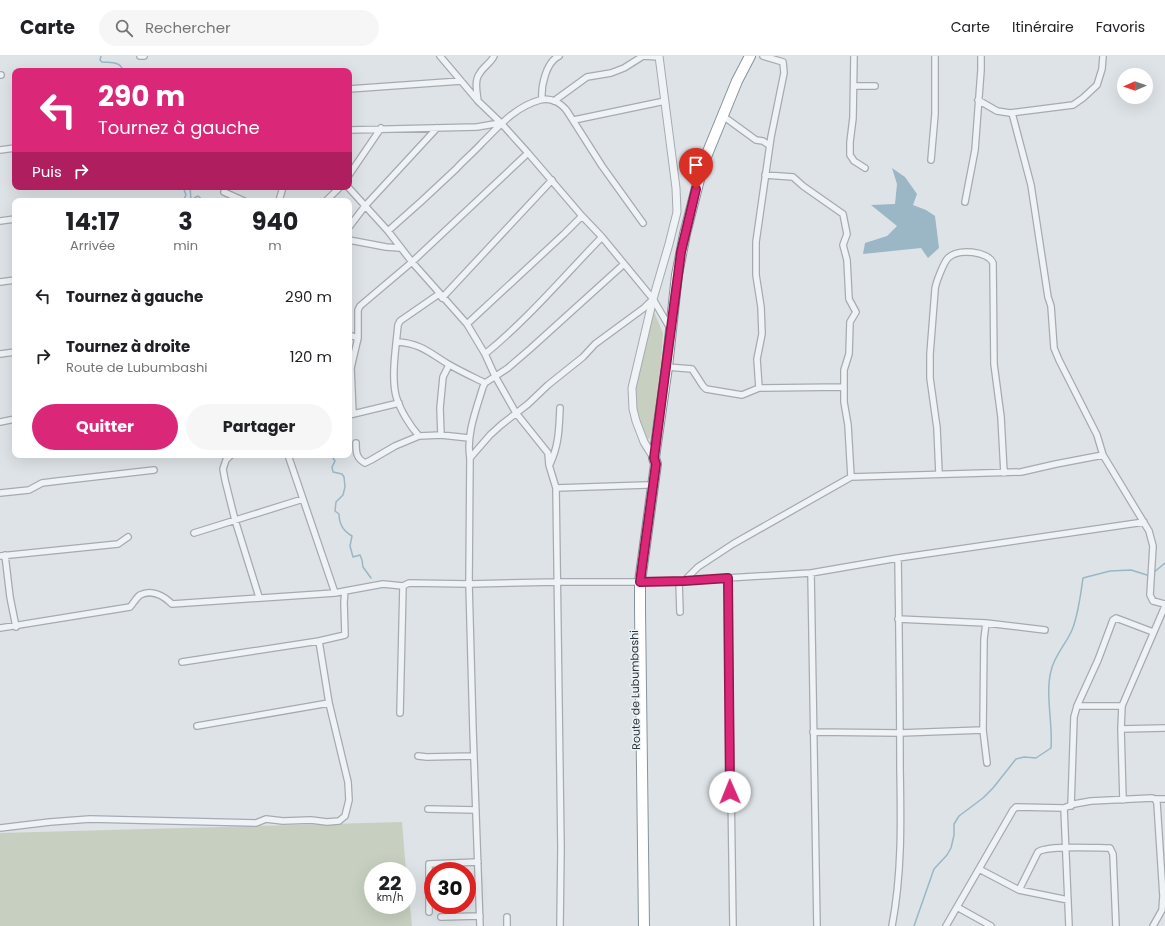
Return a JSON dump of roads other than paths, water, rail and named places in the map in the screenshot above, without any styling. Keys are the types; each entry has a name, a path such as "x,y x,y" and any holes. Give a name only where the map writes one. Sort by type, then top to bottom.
{"highway":[{"name":"Route de Lubumbashi","path":"644,926 640,610 638,582 656,464 654,458 667,367 677,275 686,228 703,164 737,81 749,57"},
{"name":"Route de Lubumbashi","path":"639,926 635,674 638,582 647,485 650,462 654,458"}],"street":[{"path":"440,56 478,101 501,123 602,237 653,299 671,330"},
{"path":"478,101 477,80 479,73 488,65 494,56"},
{"path":"542,99 542,88 547,69 550,63 559,56"},
{"path":"554,101 586,77 611,74 643,56 659,56 666,101 676,188 677,212 653,299 632,388 633,409 640,433 654,458"},
{"path":"759,388 757,359 762,334 761,307 756,275 756,242 765,175 784,73 783,62 763,56"},
{"path":"854,56 854,86 850,155 865,168"},
{"path":"931,160 935,114 935,56"},
{"path":"965,202 975,150 981,56"},
{"path":"978,100 997,111 1012,113 1074,105 1097,85 1102,69 1103,56"},
{"path":"352,89 461,81"},
{"path":"854,86 875,86"},
{"path":"388,231 426,197 501,123 515,112 542,99 561,104 574,120 602,166 643,223"},
{"path":"574,120 649,103 666,101"},
{"path":"1012,113 1031,185 1048,297 1051,306 1054,348 1064,372 1097,435 1103,455 1149,531 1153,546 1150,595 1154,601 1165,605 1122,706 1121,729 1123,800"},
{"path":"723,116 756,140 764,141 770,145"},
{"path":"352,130 477,127 501,123"},
{"path":"352,171 381,128"},
{"path":"352,223 365,206 436,128"},
{"path":"0,150 12,148"},
{"path":"352,360 358,338 358,310 360,306 412,262 528,153"},
{"path":"765,175 793,177 803,186 843,214 847,234 843,245 847,260 849,299 856,312 850,322 849,354 844,370 844,402 848,425 851,477"},
{"path":"420,436 414,430 396,395 395,376 398,325 400,321 441,296 552,180"},
{"path":"329,198 337,190"},
{"path":"351,190 388,231 400,248 467,324 485,354 495,376 516,413 548,453 549,464 556,488 561,848 560,926"},
{"path":"224,192 237,198"},
{"path":"467,324 582,216"},
{"path":"0,221 12,219"},
{"path":"485,354 536,308 602,237"},
{"path":"352,241 400,248"},
{"path":"938,474 937,428 930,378 935,284 948,258 952,255 965,251 981,254 992,260 993,263 994,364 1002,417 1004,473"},
{"path":"480,926 469,584 469,438 482,387 485,383 508,368 624,264"},
{"path":"0,282 12,280"},
{"path":"470,458 490,435 528,404 548,385 578,362 595,344 644,308 653,299"},
{"path":"352,336 358,338"},
{"path":"397,342 409,343 426,349 449,365 485,383"},
{"path":"0,354 12,352"},
{"path":"441,435 440,408 443,377 449,365"},
{"path":"667,367 692,369 706,389 742,395 759,388 844,387"},
{"path":"352,415 399,403"},
{"path":"549,464 555,452 558,437 560,408"},
{"path":"0,422 12,420"},
{"path":"356,443 357,455 364,463 395,446 420,436 441,435 469,438"},
{"path":"680,612 681,581 698,566 851,477 1004,473 1027,471 1103,455"},
{"path":"228,458 223,469 235,520 259,597"},
{"path":"289,458 336,593"},
{"path":"0,492 29,490 42,483 154,470"},
{"path":"556,488 647,485"},
{"path":"194,533 303,499"},
{"path":"0,628 16,627 130,608 140,596 152,593 164,596 172,604 336,593 383,584 403,586 409,583 469,584 638,582 728,578 811,572 1144,522"},
{"path":"16,627 1,555 118,544 128,537"},
{"path":"892,926 899,877 901,816 898,558"},
{"path":"811,572 817,926"},
{"path":"728,578 733,926"},
{"path":"400,713 403,586"},
{"path":"182,662 319,641 345,635 345,591"},
{"path":"1071,806 1074,717 1077,706 1098,660 1114,618 1153,632"},
{"path":"898,619 986,623 1045,630"},
{"path":"986,623 984,639 983,730 987,762"},
{"path":"0,828 90,819 256,823 266,819 283,821 339,821 345,816 349,800 348,782 329,703 319,641"},
{"path":"197,726 329,703"},
{"path":"1077,706 1122,706"},
{"path":"1121,729 1165,728"},
{"path":"813,732 900,733 983,730"},
{"path":"418,756 474,756"},
{"path":"946,926 1016,807 1064,808 1091,801 1152,798 1155,800 1165,799"},
{"path":"1153,926 1162,910 1163,896 1157,803 1155,800"},
{"path":"1064,808 1069,926"},
{"path":"428,809 476,810"},
{"path":"1019,890 1038,852 1042,849 1110,848 1113,854 1116,926"},
{"path":"979,869 1019,890 1068,900"},
{"path":"957,907 991,926"},
{"path":"441,917 480,916"},
{"path":"507,917 507,926"}],"water":[{"path":"892,168 905,177 917,194 913,205 926,210 935,216 939,248 928,258 921,248 863,254 865,243 887,236 897,226 871,205 895,204 897,184"}],"waterway":[{"path":"101,56 100,60 102,62 118,64 122,68"},
{"path":"184,190 186,195 184,198"},
{"path":"190,190 191,198"},
{"path":"194,198 198,196 200,198"},
{"path":"333,458 335,461 332,467 333,472 342,474 344,477 345,487 343,495 336,502 335,511 339,514 342,527 352,536 350,546 353,557 360,555 363,567 371,578"},
{"path":"1153,573 1165,563"},
{"path":"914,926 934,869 947,855 951,848 954,835 954,824 959,816 983,798 1016,759 1024,757 1036,758 1051,748 1049,680 1055,660 1074,624 1083,578 1110,571 1131,570 1150,576"}]}
